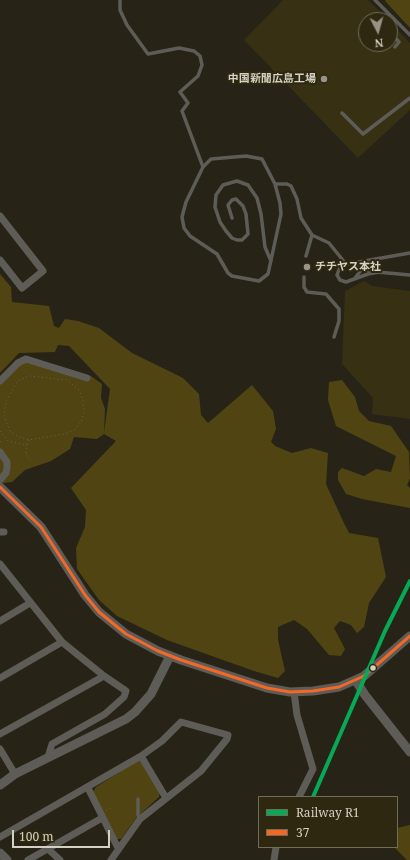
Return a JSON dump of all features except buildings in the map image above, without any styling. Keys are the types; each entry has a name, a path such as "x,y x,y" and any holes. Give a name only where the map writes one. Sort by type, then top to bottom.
{"street":[{"path":"0,216 43,271 22,288 0,260"},
{"path":"0,381 18,363 26,359 87,378"},
{"path":"0,452 7,462 7,468 6,473 0,480"},
{"path":"0,487 41,527 99,612 126,634 170,656 256,685 294,692 330,689 356,681 372,671 410,636"},
{"path":"0,564 30,604 62,642 104,676 126,691 124,697 105,714 52,744 48,757"},
{"path":"0,621 30,604"},
{"path":"0,678 62,642"},
{"path":"0,784 15,774 48,757 107,729 135,712 151,694 170,656"},
{"path":"0,734 104,676"},
{"path":"356,681 365,695 410,752"},
{"path":"294,692 297,715 313,770 300,796"},
{"path":"0,837 88,788 141,756 162,741 181,722 228,735 228,739 201,771 141,818 118,848 111,860"},
{"path":"0,749 15,774"},
{"path":"141,756 166,798"},
{"path":"88,788 118,848"},
{"path":"28,860 102,818"},
{"path":"274,860 276,848"},
{"path":"48,849 60,860"},
{"path":"0,853 7,860"}],"lane":[{"path":"120,0 120,10 127,25 148,54 179,48 194,52 200,56 202,65 198,76 180,92 188,103 182,111 203,167"},
{"path":"375,0 410,35"},
{"path":"342,113 363,134 410,98"},
{"path":"246,156 262,159 275,184 281,214 268,274 259,281 232,276 228,273 217,254 190,236 184,228 182,217 186,202 203,167 212,159 246,156"},
{"path":"232,218 228,205 232,200 236,199 244,206 246,214 248,234 242,240 232,238 226,231 220,222 214,207 216,195 223,185 237,181 248,185 257,198 261,214 265,247 271,260"},
{"path":"275,184 287,184 291,186 297,199 301,218 312,235 328,243 347,264 356,265 362,269 410,275"},
{"path":"306,256 312,235"},
{"path":"349,281 356,278 367,263 410,253"},
{"path":"374,261 347,264 338,269 337,275 340,280 349,281 368,274 380,272"},
{"path":"304,277 304,287 307,292 326,294 339,309 339,321 334,337"},
{"path":"138,800 138,815 141,818"}],"path":[{"path":"30,376 67,380 76,385 82,394 84,407 83,417 78,427 64,434 29,440 19,437 10,430 4,416 4,406 17,382 20,379 30,376"},
{"path":"0,431 8,441 24,445 27,444"},
{"path":"29,440 26,454 31,461"}],"shaded area":[{"path":"283,0 368,0 380,12 358,12 358,52 398,52 398,30 410,43 410,110 358,158 244,40"},
{"path":"385,0 410,0 410,28 398,15 398,12 395,12"},
{"path":"0,274 11,287 12,302 49,306 54,326 59,328 65,319 78,321 99,328 132,353 183,378 199,394 201,415 208,423 252,385 273,411 276,429 271,442 275,446 292,453 311,448 328,453 326,484 343,521 349,533 378,538 386,577 369,603 364,627 357,633 351,625 340,621 334,628 345,649 341,656 329,655 307,629 294,620 278,627 278,640 285,671 278,678 167,640 117,616 99,600 77,569 76,548 85,527 86,510 71,488 116,441 104,434 97,439 74,437 70,449 51,461 25,470 12,482 3,483 0,480 0,377 16,360 26,356 91,376 102,384 101,398 105,409 104,433 110,389 69,346 58,345 55,352 19,353 0,373"},
{"path":"364,281 372,286 410,291 410,419 372,414 373,398 342,364 345,291"},
{"path":"342,380 355,397 359,411 369,421 391,426 409,452 410,478 407,485 410,488 410,508 362,499 346,494 338,480 338,472 342,468 364,476 376,469 391,472 396,456 336,426 328,400 329,382"},
{"path":"139,760 142,761 160,792 159,797 136,818 121,839 116,839 93,792 96,787"},
{"path":"410,825 410,860 407,860 395,848 398,848 398,828"}],"rail line":[{"name":"R1","path":"313,796 385,631 410,581"}],"transit line":[{"name":"37","path":"0,487 41,527 85,595 99,612 126,634 158,651 181,660 267,688 290,692 313,691 339,687 364,676 410,636"}],"place":[{"name":"中国新聞広島工場","path":"324,79"},
{"name":"チチヤス本社","path":"307,267"}]}
